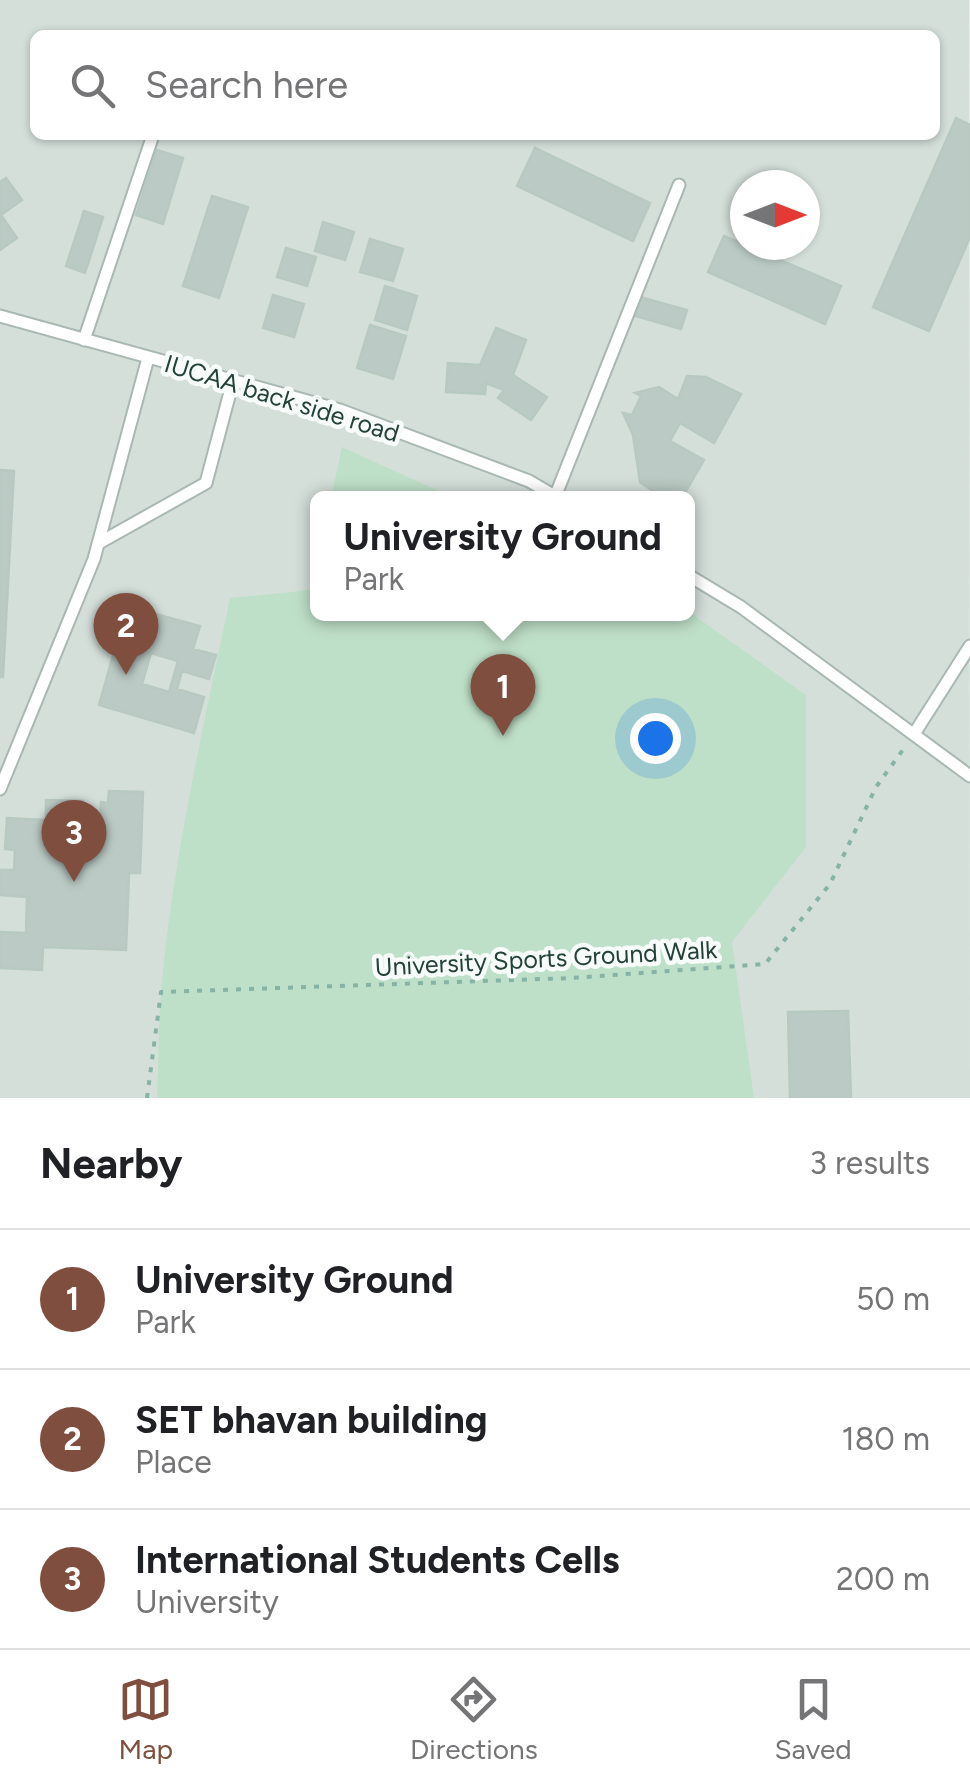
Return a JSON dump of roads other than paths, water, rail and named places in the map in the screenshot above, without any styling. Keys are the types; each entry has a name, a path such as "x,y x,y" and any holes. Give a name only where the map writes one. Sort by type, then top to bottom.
{"lane":[{"path":"84,340 151,140"},
{"path":"560,491 678,186"},
{"name":"IUCAA back side road","path":"0,316 340,410 529,481 545,491"},
{"path":"0,790 99,543 148,358"},
{"path":"99,543 206,483 233,381"},
{"path":"695,579 741,606 970,776"},
{"path":"914,734 970,646"}],"place":[{"name":"SET bhavan building","path":"126,675"},
{"name":"University Ground","path":"503,736"},
{"name":"International Students Cells","path":"74,882"}]}
